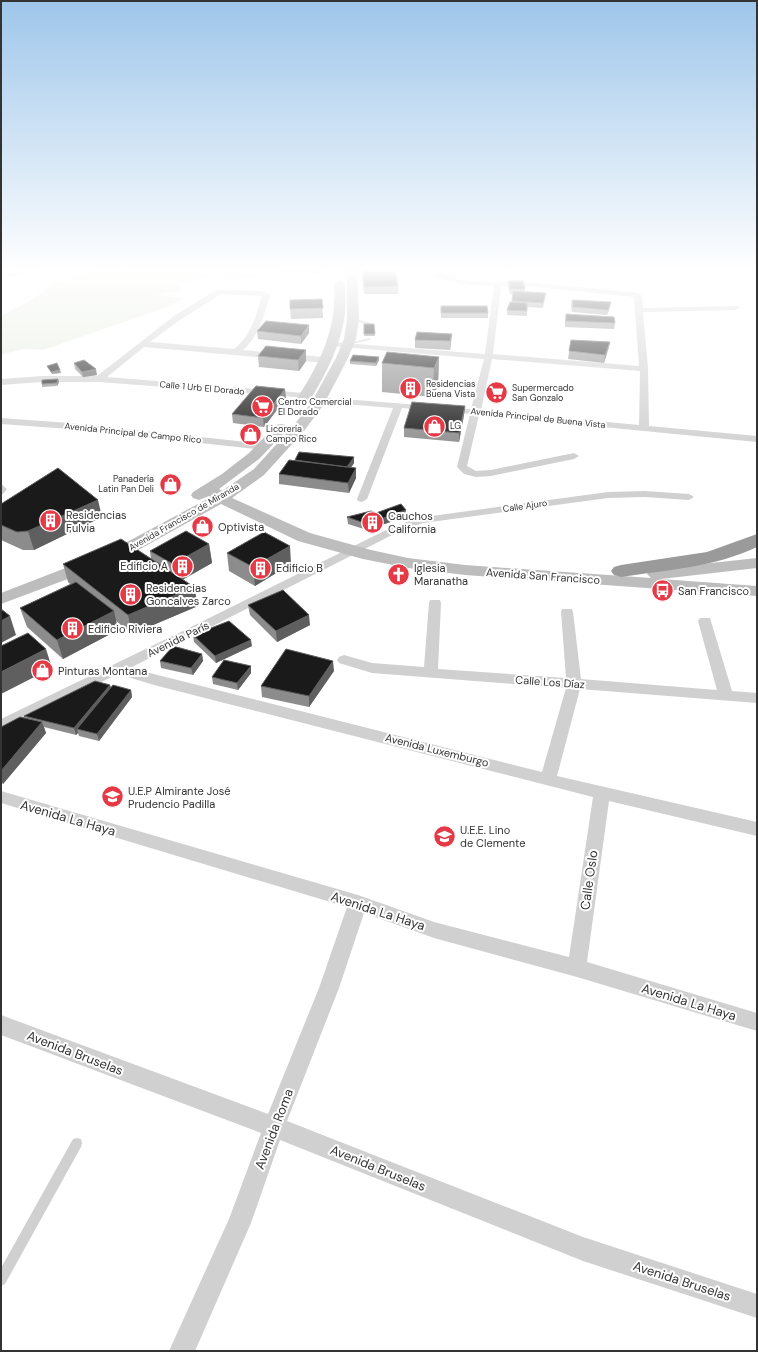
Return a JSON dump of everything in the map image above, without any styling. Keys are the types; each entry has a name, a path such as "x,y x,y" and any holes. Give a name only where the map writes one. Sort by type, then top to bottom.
{"highway":[{"path":"621,571 717,555 748,545 757,540"}],"main road":[{"name":"Avenida Francisco de Miranda","path":"1,588 35,576 122,538 169,514 221,492 227,477 265,446 291,417 305,396 325,360 335,331"},
{"name":"Avenida Francisco de Miranda","path":"1,599 118,554 221,492 260,472 299,428 320,399 342,358 350,331"},
{"name":"Avenida San Francisco","path":"221,492 304,537 360,547 455,559 660,574 757,563"},
{"name":"Avenida San Francisco","path":"360,547 408,563 465,570 757,591"}],"street":[{"path":"100,378 159,331"},
{"path":"236,352 244,347 255,331"},
{"path":"492,331 489,356 462,467 468,472 476,474 492,473 574,456"},
{"path":"641,331 644,369 644,428"},
{"path":"331,344 347,344 368,340 489,356 644,369"},
{"path":"142,344 325,360"},
{"name":"Calle 1 Urb El Dorado","path":"1,382 100,378 305,396"},
{"name":"Avenida Principal de Buena Vista","path":"320,399 476,412 757,439"},
{"path":"362,499 399,405"},
{"name":"Avenida Principal de Campo Rico","path":"1,421 70,426 265,446"},
{"name":"Calle Ajuro","path":"360,547 392,531 421,520 608,495 645,494 689,497"},
{"name":"Avenida París","path":"1,725 117,669 360,547"},
{"path":"431,673 435,603"},
{"path":"548,778 574,684 567,612"},
{"path":"705,621 726,696"},
{"name":"Calle Los Díaz","path":"344,660 372,668 757,698"},
{"name":"Avenida Luxemburgo","path":"117,669 154,680 548,778 602,793 757,830"},
{"name":"Calle Oslo","path":"577,968 602,793"},
{"name":"Avenida La Haya","path":"1,797 358,903 434,930 577,968 757,1022"},
{"name":"Avenida Roma","path":"182,1351 238,1223 329,988 358,903"},
{"name":"Avenida Bruselas","path":"1,1025 274,1127 583,1249 757,1306"}],"lane":[{"path":"1,486 4,489 1,493"},
{"path":"1,1280 77,1143"}],"shaded area":[{"path":"1,331 97,331 43,350 23,349 1,355"}],"building":[{"path":"258,331 305,331 301,336"},
{"path":"364,331 375,331 375,334 364,334"},
{"path":"417,332 452,334 450,341 415,340"},
{"path":"571,340 610,342 605,355 569,351"},
{"path":"266,346 306,350 298,360 258,356"},
{"path":"387,352 439,357 434,368 382,363"},
{"path":"353,355 379,357 376,363 350,361"},
{"path":"84,360 96,369 82,372 74,363"},
{"path":"57,363 60,370 51,372 47,366"},
{"path":"58,379 57,383 42,384 42,380"},
{"path":"256,386 285,389 263,418 232,414"},
{"name":"LG","path":"412,402 465,406 459,433 404,428"},
{"path":"299,452 354,457 347,467 295,460"},
{"path":"289,460 356,468 348,483 279,474"},
{"path":"58,468 98,500 28,531 17,532 1,525 1,504"},
{"path":"401,504 406,510 367,524 347,517 371,511 376,513"},
{"path":"186,531 209,544 173,564 150,551"},
{"path":"264,532 290,546 253,567 227,553"},
{"path":"121,539 194,587 128,615 63,564"},
{"path":"76,582 114,611 57,640 20,608"},
{"path":"283,590 309,615 276,631 248,605"},
{"path":"1,609 10,616 1,621"},
{"path":"229,621 251,640 215,656 193,635"},
{"path":"28,633 46,649 1,672 1,646"},
{"path":"173,646 202,654 191,668 160,661"},
{"path":"286,649 333,661 309,696 261,686"},
{"path":"224,660 251,666 237,683 212,677"},
{"path":"95,681 110,685 74,728 24,716"},
{"path":"113,685 131,690 97,734 77,729"},
{"path":"20,717 42,722 1,771 1,727"}],"place":[{"name":"Residencias Buena Vista","path":"410,389"},
{"name":"Supermercado San Gonzalo","path":"496,393"},
{"name":"Centro Comercial El Dorado","path":"263,407"},
{"name":"LG","path":"435,426"},
{"name":"Licorería Campo Rico","path":"251,434"},
{"name":"Panadería Latin Pan Deli","path":"170,484"},
{"name":"Residencias Fulvia","path":"50,521"},
{"name":"Cauchos California","path":"373,522"},
{"name":"Optivista","path":"203,527"},
{"name":"Edificio A","path":"183,566"},
{"name":"Edificio B","path":"260,568"},
{"name":"Iglesia Maranatha","path":"398,574"},
{"name":"San Francisco","path":"662,591"},
{"name":"Residencias Goncalves Zarco","path":"131,594"},
{"name":"Edificio Riviera","path":"72,629"},
{"name":"Pinturas Montana","path":"43,671"},
{"name":"U.E.P Almirante José Prudencio Padilla","path":"112,797"},
{"name":"U.E.E. Lino de Clemente","path":"445,836"}]}
